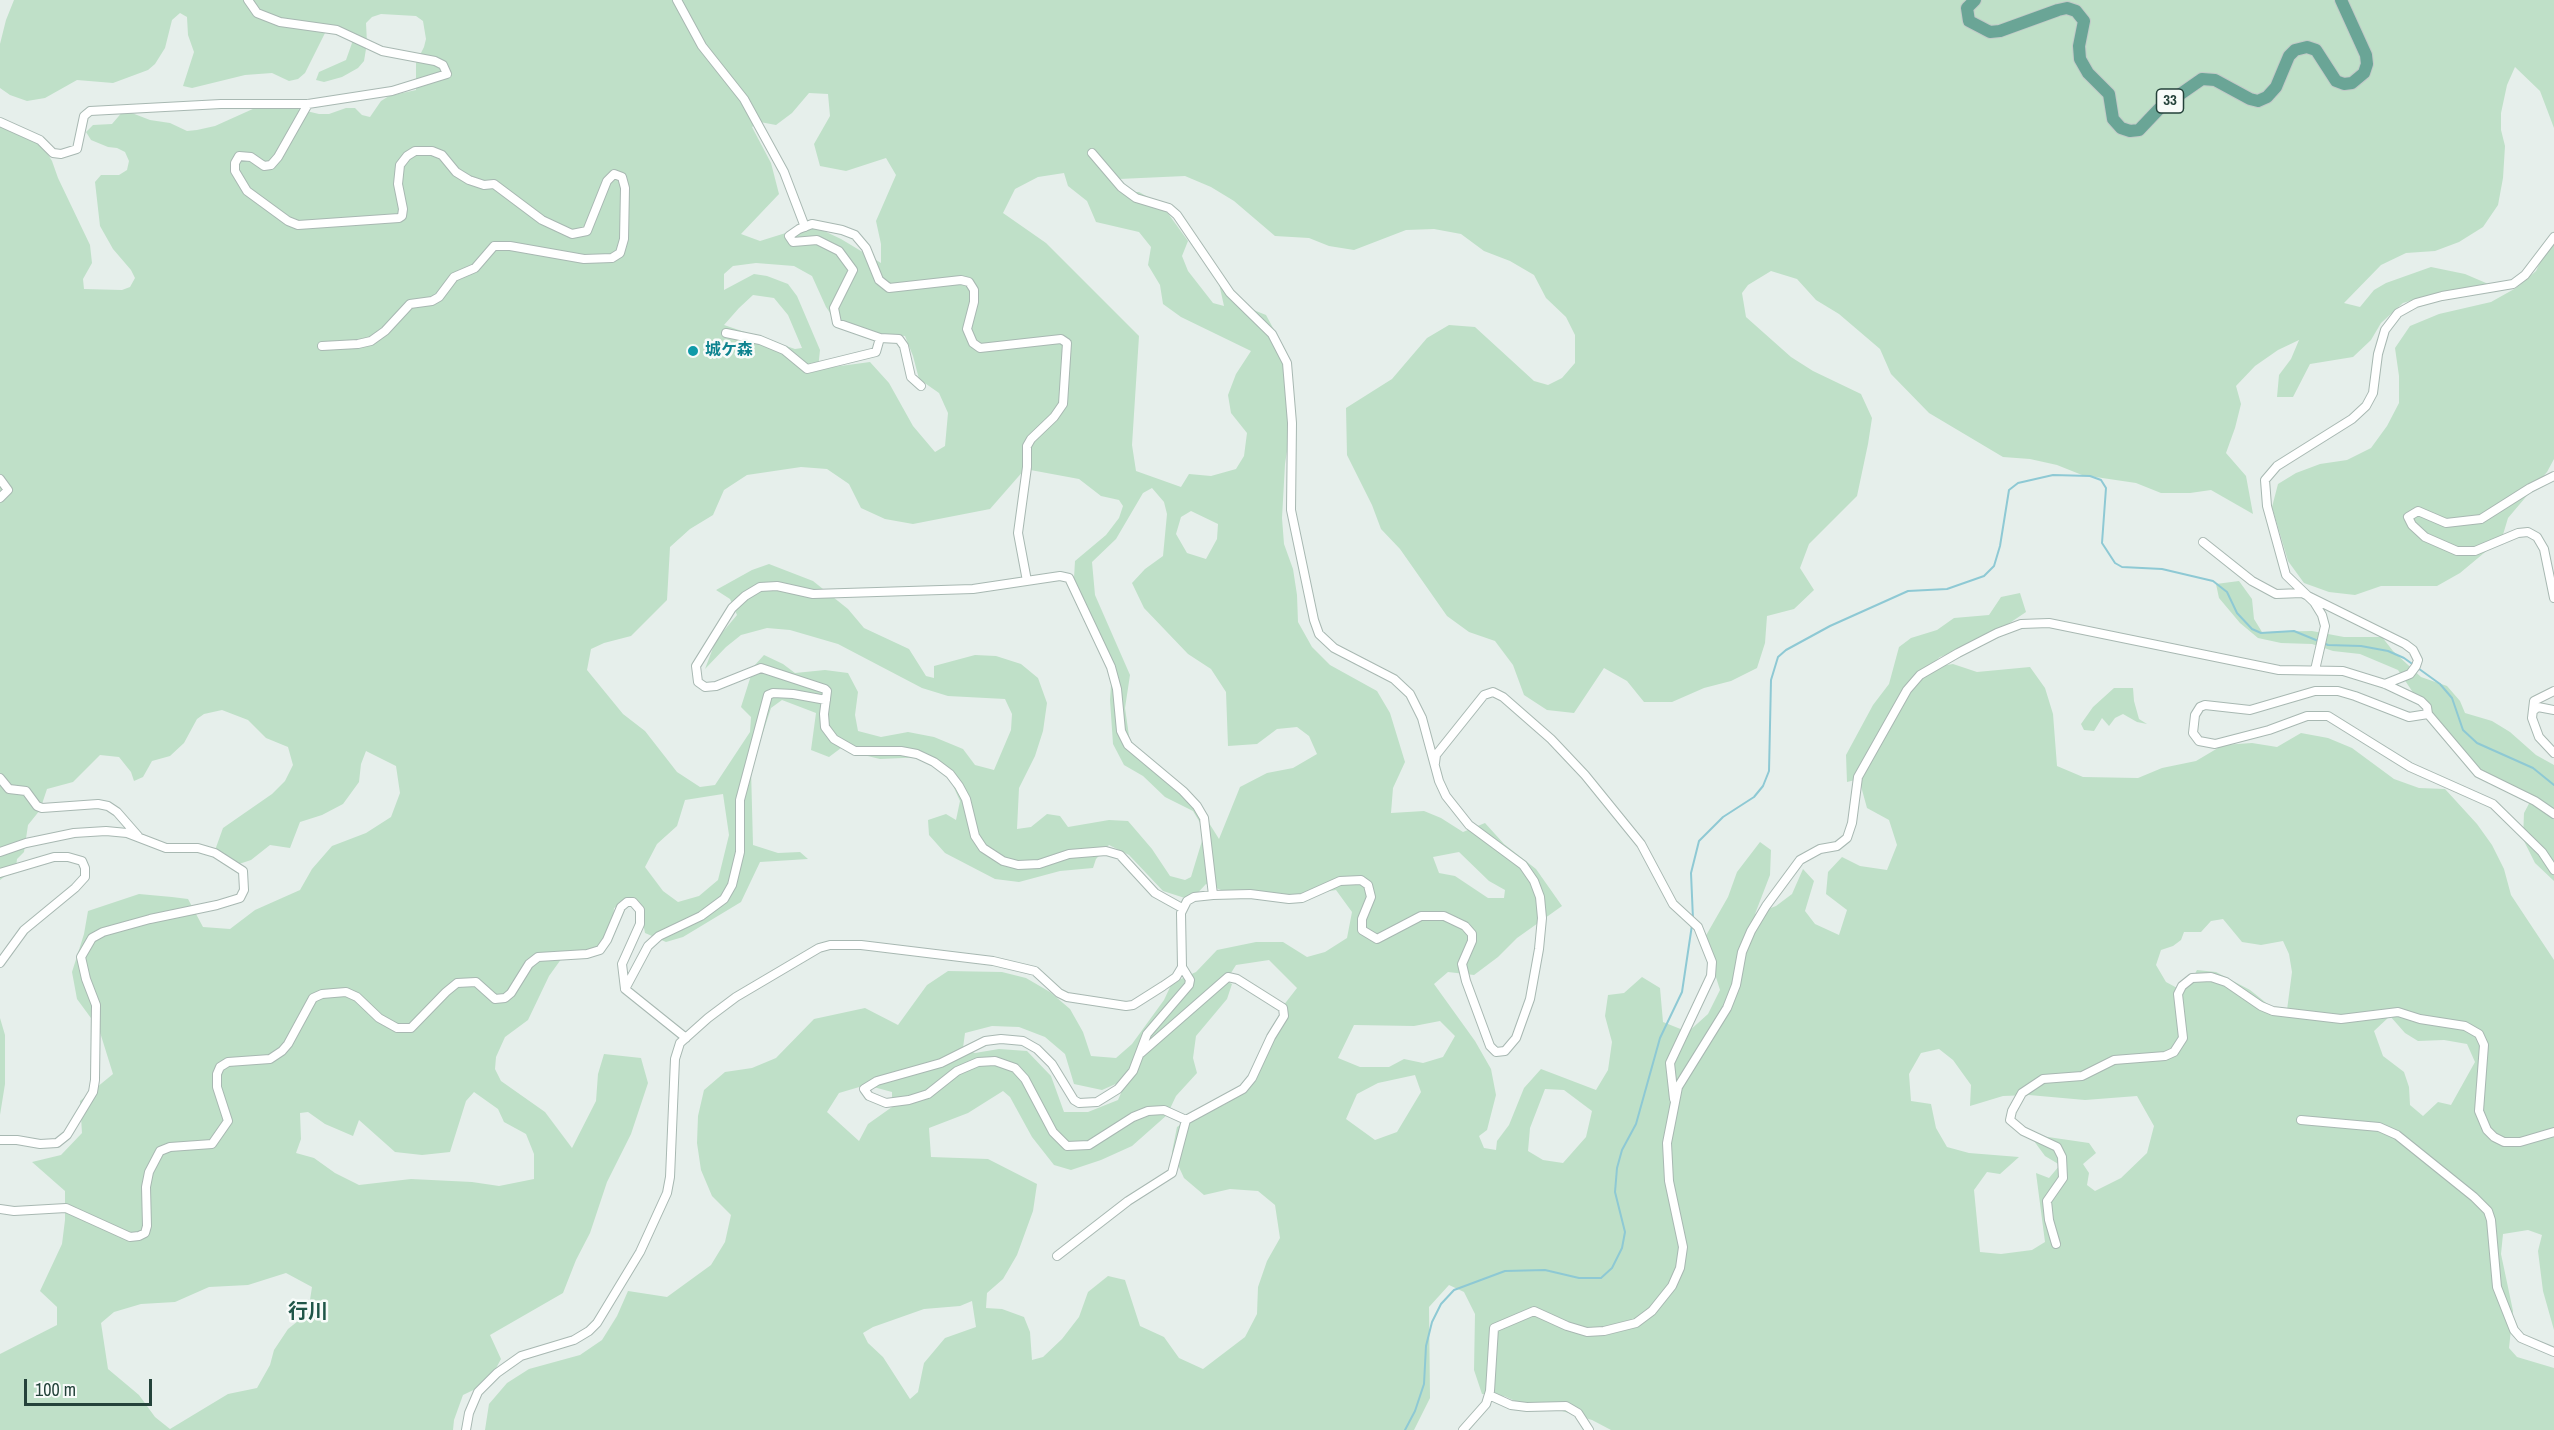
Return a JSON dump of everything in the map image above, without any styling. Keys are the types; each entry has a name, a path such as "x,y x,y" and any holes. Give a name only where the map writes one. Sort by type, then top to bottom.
{"main road":[{"name":"33","path":"1974,0 1967,8 1969,21 1990,32 2000,32 2058,10 2067,8 2076,10 2084,21 2079,46 2080,59 2088,73 2109,93 2113,118 2121,128 2130,131 2139,130 2159,110 2202,80 2216,80 2250,99 2258,101 2267,98 2276,87 2289,56 2295,50 2307,47 2316,50 2336,81 2352,84 2364,73 2367,64 2366,55 2341,0"}],"street":[{"path":"0,122 39,140 53,153 61,154 77,149 84,116 90,111 221,104 308,104 392,91 447,74 443,65 435,61 382,51 337,30 280,22 257,13 248,0"},
{"path":"677,0 702,46 744,99 784,172 805,226"},
{"path":"308,104 278,157 271,165 264,166 251,157 239,156 235,164 235,171 247,191 288,221 298,225 399,218 402,216 403,208 398,184 400,165 407,156 416,151 432,151 442,155 456,172 469,180 484,185 494,184 542,220 572,234 587,231 607,181 614,174 622,177 625,188 624,239 620,252 612,258 584,259 510,246 494,246 475,268 454,277 439,297 432,301 411,304 385,331 371,340 358,345 322,345"},
{"path":"1092,153 1120,187 1136,198 1169,208 1177,215 1230,293 1272,334 1280,347 1287,363 1292,423 1291,510 1319,634 1334,648 1394,679 1410,693 1422,718 1439,782 1454,809 1469,825 1522,865 1534,881 1540,897 1542,918 1539,949 1530,999 1516,1038 1505,1051 1496,1052 1485,1037 1462,964 1472,941 1472,934 1459,921 1444,916 1421,916 1377,939 1362,930 1362,919 1371,897 1369,887 1361,880 1340,881 1302,898 1289,899 1250,894 1190,898 1182,908 1182,967 1190,980 1189,985 1147,1034 1133,1071 1118,1089 1097,1102 1079,1103 1074,1100 1052,1064 1037,1049 1023,1041 1001,1038 970,1047 941,1063 877,1081 864,1089 869,1096 886,1103 909,1100 928,1094 957,1071 978,1062 995,1061 1015,1068 1025,1079 1053,1132 1067,1146 1089,1145 1133,1117 1148,1111 1164,1110 1186,1120"},
{"path":"921,386 911,377 904,346 899,339 880,338 837,323 834,308 853,270 839,252 817,240 793,242 789,236 812,224 855,235 866,248 879,280 889,288 961,280 969,282 974,290 974,302 967,329 972,343 981,348 1061,339 1066,343 1063,404 1027,446 1027,467 1018,532 1027,581"},
{"path":"2316,667 2325,626 2318,608 2286,575 2267,506 2265,480 2277,466 2352,419 2366,406 2373,393 2378,354 2385,330 2398,313 2416,303 2442,296 2513,284 2530,269 2554,237"},
{"path":"726,333 760,340 784,350 807,369 876,352 880,338"},
{"path":"2554,477 2530,488 2481,519 2460,524 2446,523 2418,511 2408,517 2412,525 2425,537 2457,552 2475,551 2517,533 2528,532 2537,537 2544,549 2554,598"},
{"path":"0,479 8,490 0,498"},
{"path":"2203,542 2252,581 2276,594 2302,593 2413,650 2418,660 2410,674 2385,684"},
{"path":"1182,908 1155,892 1120,855 1106,851 1069,854 1039,864 1018,866 1003,861 983,848 975,836 966,799 950,774 934,762 917,754 901,751 855,751 846,748 834,739 825,727 827,691 825,688 766,668 716,686 705,687 698,682 696,666 732,608 745,596 760,587 777,586 813,594 973,589 1060,576 1069,578 1110,667 1117,689 1121,731 1128,745 1183,791 1197,806 1204,818 1213,895"},
{"path":"1463,1430 1486,1404 1489,1395 1494,1328 1534,1311 1587,1332 1604,1331 1636,1323 1652,1311 1672,1286 1680,1269 1683,1247 1669,1181 1667,1143 1678,1087 1727,1008 1736,985 1742,952 1750,931 1766,906 1800,860 1820,849 1837,846 1847,838 1852,823 1858,777 1901,698 1920,675 1997,633 2021,624 2049,623 2279,670 2316,667 2343,671 2385,684 2421,701 2427,707 2428,714 2478,773 2535,801 2554,814"},
{"path":"2428,714 2409,717 2338,691 2315,690 2250,710 2205,705 2200,707 2195,715 2193,733 2199,741 2216,744 2269,730 2307,716 2328,716 2419,772 2493,804 2542,852 2554,870"},
{"path":"2554,691 2534,701 2532,718 2534,730 2554,753"},
{"path":"1435,767 1436,755 1484,695 1493,692 1503,697 1551,739 1586,775 1641,844 1673,904 1698,927 1712,962 1711,976 1670,1063 1674,1101"},
{"path":"625,989 648,946 659,936 701,916 724,899 732,885 740,852 740,800 768,695 793,694 826,700"},
{"path":"2534,710 2538,707 2554,710"},
{"path":"0,778 9,789 26,791 37,806 42,808 98,804 108,806 117,812 138,836"},
{"path":"0,852 26,843 74,833 106,831 138,836 166,848 198,848 215,853 243,871 244,890 240,898 218,905 150,919 103,932 92,938 81,957 96,1005 93,1092 67,1135 57,1143 40,1144 0,1140"},
{"path":"0,873 54,857 82,861 85,868 85,877 75,888 36,918 0,963"},
{"path":"0,1209 14,1212 66,1208 130,1237 139,1236 145,1233 147,1226 148,1172 160,1151 170,1147 212,1144 228,1121 217,1087 217,1074 220,1067 228,1062 270,1059 282,1051 313,998 322,994 346,992 357,998 379,1018 397,1028 411,1028 457,983 476,982 495,999 505,998 511,993 530,964 538,957 587,954 600,950 607,940 621,907 627,902 633,902 640,910 640,924 622,964 625,989 686,1038"},
{"path":"466,1430 469,1413 478,1392 497,1373 521,1356 574,1340 589,1331 640,1252 667,1193 670,1177 675,1059 680,1043 736,997 819,948 830,945 861,945 1004,963 1035,971 1067,997 1126,1006 1133,1005 1163,986 1176,976 1182,967"},
{"path":"1057,1256 1128,1201 1172,1173 1186,1120 1243,1089 1252,1078 1284,1016 1283,1008 1237,979 1228,977 1140,1054"},
{"path":"2056,1244 2049,1220 2048,1201 2063,1178 2062,1157 2057,1147 2023,1131 2010,1120 2012,1111 2022,1093 2043,1079 2082,1076 2114,1060 2165,1056 2174,1052 2183,1038 2178,994 2182,986 2192,978 2211,977 2226,982 2261,1006 2273,1011 2341,1019 2398,1012 2420,1019 2465,1026 2479,1034 2484,1045 2478,1111 2487,1130 2504,1142 2520,1142 2554,1132"},
{"path":"2301,1120 2379,1127 2397,1135 2474,1197 2488,1211 2491,1220 2497,1287 2514,1330 2521,1338 2554,1352"},
{"path":"1489,1395 1519,1406 1566,1406 1578,1413 1589,1430"}],"green space":[{"path":"14,0 2554,0 2554,128 2540,91 2515,67 2507,85 2501,113 2501,130 2505,146 2498,205 2483,227 2459,242 2435,251 2406,253 2381,265 2344,303 2360,307 2374,290 2386,283 2431,267 2465,274 2493,286 2430,295 2403,303 2381,323 2371,340 2353,357 2310,364 2293,397 2277,397 2279,375 2291,359 2299,340 2278,350 2255,366 2236,386 2241,404 2226,453 2246,476 2253,514 2211,490 2161,493 2136,483 2082,475 2057,465 2030,459 2003,457 1929,413 1891,374 1880,349 1839,314 1816,300 1797,279 1771,271 1748,285 1742,293 1746,317 1791,357 1813,371 1861,394 1872,418 1868,444 1857,496 1809,544 1800,568 1814,590 1794,609 1767,616 1765,643 1757,668 1731,681 1704,688 1672,702 1644,702 1627,681 1604,668 1574,713 1547,710 1524,695 1513,665 1495,641 1469,632 1447,616 1400,549 1381,529 1372,505 1347,455 1346,408 1392,379 1427,338 1449,325 1475,327 1534,381 1548,385 1562,378 1575,363 1575,335 1566,317 1546,298 1534,275 1510,261 1484,251 1461,234 1434,229 1406,230 1354,250 1329,246 1309,238 1275,236 1234,201 1211,187 1185,176 1119,179 1126,192 1139,192 1162,205 1188,241 1182,256 1188,271 1213,303 1224,306 1218,279 1236,303 1266,315 1279,339 1287,365 1293,413 1285,464 1282,518 1284,544 1293,569 1297,595 1298,622 1312,647 1330,665 1377,691 1390,713 1405,762 1393,788 1391,813 1424,811 1441,818 1463,832 1485,823 1504,844 1536,869 1562,906 1517,938 1498,957 1474,975 1448,972 1434,984 1475,1041 1491,1069 1496,1095 1487,1130 1479,1136 1484,1148 1496,1150 1497,1141 1509,1125 1524,1088 1541,1069 1596,1090 1608,1070 1612,1042 1605,1016 1608,995 1624,993 1642,977 1660,988 1663,1022 1688,1032 1708,1014 1720,990 1704,939 1728,897 1737,872 1760,842 1771,850 1770,875 1755,914 1776,906 1792,894 1803,869 1814,881 1805,911 1815,924 1839,935 1847,910 1826,894 1828,872 1842,857 1860,866 1887,870 1897,845 1889,820 1867,808 1859,779 1847,782 1846,755 1873,705 1889,684 1899,647 1911,638 1937,630 1954,618 1989,615 2001,597 2020,593 2026,612 1986,639 1940,657 1928,668 1953,664 1977,672 2030,667 2045,688 2053,714 2057,766 2083,777 2138,778 2162,768 2196,761 2223,745 2252,743 2277,747 2301,733 2328,738 2352,748 2394,779 2419,788 2445,789 2477,824 2492,845 2504,869 2511,895 2554,960 2554,1330 2543,1291 2538,1251 2542,1235 2528,1230 2503,1234 2501,1254 2513,1311 2509,1348 2517,1357 2554,1368 2554,1430 1611,1430 1592,1420 1562,1411 1526,1406 1504,1396 1482,1394 1474,1370 1475,1314 1464,1292 1449,1285 1429,1307 1430,1398 1414,1430 485,1430 489,1404 507,1383 529,1369 580,1355 602,1340 617,1316 628,1291 667,1297 711,1265 725,1242 731,1215 712,1196 701,1170 697,1143 698,1116 704,1090 725,1072 752,1068 776,1058 814,1019 865,1008 898,1025 927,985 948,971 1002,972 1026,978 1050,992 1070,1009 1083,1032 1091,1056 1116,1058 1132,1044 1164,1000 1172,983 1196,972 1217,950 1256,942 1283,942 1307,957 1325,952 1347,938 1352,912 1336,890 1311,894 1285,903 1231,894 1206,884 1191,900 1163,891 1129,855 1109,845 1096,859 1093,868 1060,871 1019,882 995,879 945,853 929,835 928,820 946,814 956,820 960,801 945,768 926,757 880,759 855,753 845,745 829,757 811,750 816,713 782,700 771,708 751,769 753,845 778,853 800,852 808,859 760,862 741,902 683,937 666,942 645,933 640,907 632,898 614,908 612,939 602,953 567,951 549,976 528,1020 505,1037 496,1057 495,1069 501,1081 545,1112 572,1148 596,1101 598,1074 604,1054 641,1058 648,1083 631,1134 607,1182 590,1233 563,1293 490,1335 501,1359 488,1383 463,1395 453,1430 0,1430 0,1354 57,1325 57,1307 40,1291 62,1244 65,1191 32,1162 61,1155 82,1133 80,1101 113,1074 99,1029 77,999 72,972 84,934 88,911 139,894 188,899 203,927 230,929 255,910 300,890 312,869 332,846 366,833 391,817 400,793 396,766 366,751 361,764 359,782 343,804 322,815 300,822 290,848 270,845 251,860 236,865 214,853 223,828 272,794 285,781 293,765 288,747 266,738 248,720 222,710 204,714 197,719 184,743 170,756 152,761 143,777 134,781 131,772 119,757 100,755 73,782 47,789 40,810 28,825 24,852 17,859 16,868 0,880 0,123 41,143 52,161 90,245 92,263 83,279 84,289 122,290 130,287 135,278 113,249 100,226 95,182 101,175 119,175 127,170 129,161 125,152 91,140 86,132 93,125 112,124 124,110 150,120 170,123 187,131 197,130 215,126 272,103 319,114 355,108 362,115 370,117 381,101 389,96 416,90 416,63 426,39 423,21 416,16 381,14 372,17 366,23 367,43 364,61 358,68 342,77 324,82 316,80 319,72 346,60 352,43 352,34 326,31 305,73 298,79 289,81 272,73 245,75 192,88 183,86 194,52 188,35 187,17 180,13 172,20 165,48 155,64 148,70 113,83 77,80 45,98 27,101 10,95 0,88 0,44","holes":["809,93 828,94 830,116 814,144 820,166 846,171 886,158 896,175 876,221 881,244 881,263 822,230 805,227 760,241 741,234 779,194 771,163 752,127 760,122 776,125 792,113","1064,173 1068,186 1087,201 1096,222 1139,232 1151,247 1148,265 1160,285 1163,304 1181,317 1251,351 1236,374 1228,395 1231,413 1247,433 1244,456 1236,469 1211,476 1189,474 1181,487 1136,471 1132,445 1139,336 1046,243 1003,213 1015,189 1038,177","756,263 794,266 812,276 826,307 837,323 870,333 905,336 919,379 939,393 948,413 945,446 935,452 913,426 889,383 870,362 818,369 820,350 797,296 788,284 754,274 724,290 724,274 733,266","753,295 774,298 788,315 802,348 795,349 724,325","801,467 827,469 849,484 861,508 885,519 913,524 990,509 1025,469 1079,479 1101,496 1119,500 1123,506 1119,518 1106,535 1075,561 1074,578 1088,617 1112,670 1110,700 1113,744 1124,765 1143,776 1165,797 1193,811 1205,831 1191,877 1185,880 1170,876 1152,849 1128,821 1109,820 1068,827 1060,816 1047,814 1031,827 1017,829 1019,788 1035,756 1043,731 1047,703 1038,678 1021,664 996,656 975,655 934,666 934,678 926,676 909,649 864,628 848,609 813,581 769,564 752,570 716,590 730,599 737,615 716,640 705,669 741,635 767,628 790,630 838,644 922,688 948,696 1005,699 1012,714 1011,730 994,770 975,765 963,749 934,737 908,732 881,737 858,731 855,715 858,692 848,673 825,670 795,673 764,655 754,666 741,707 751,717 750,732 715,785 700,787 677,772 645,731 623,714 587,670 591,649 631,636 667,600 670,547 690,529 713,515 724,490 747,475","1152,488 1164,502 1167,514 1163,556 1145,569 1132,583 1144,608 1188,654 1211,669 1226,692 1228,746 1257,744 1277,729 1297,727 1309,736 1317,754 1293,768 1267,773 1240,787 1219,839 1199,807 1138,758 1129,736 1125,708 1130,675 1095,595 1092,562 1116,539 1143,493","1191,511 1218,524 1217,539 1206,559 1187,553 1176,534 1181,517","723,794 729,835 718,880 699,896 678,902 663,891 645,867 657,844 677,826 685,800","1459,852 1489,881 1505,890 1504,898 1488,898 1455,876 1439,873 1433,857","2223,919 2242,942 2261,945 2283,941 2289,954 2292,972 2287,1010 2275,1010 2250,990 2216,972 2197,970 2191,981 2179,989 2166,982 2156,965 2161,950 2181,940 2184,932 2201,932 2211,921","1269,960 1297,988 1283,1006 1278,1025 1247,1090 1224,1105 1199,1112 1177,1127 1172,1152 1184,1178 1204,1195 1230,1189 1258,1191 1275,1205 1280,1238 1267,1261 1258,1287 1257,1314 1245,1337 1203,1369 1179,1358 1164,1337 1140,1326 1125,1280 1108,1276 1088,1292 1079,1317 1062,1339 1043,1357 1032,1360 1030,1332 1024,1317 1002,1309 986,1308 987,1293 1003,1279 1017,1255 1033,1211 1037,1184 988,1159 931,1157 929,1128 968,1113 1003,1091 1010,1097 1032,1137 1054,1165 1071,1170 1101,1160 1132,1146 1167,1115 1176,1096 1197,1073 1193,1058 1196,1036 1227,999 1232,984 1226,981 1236,965","2390,1016 2405,1033 2418,1041 2444,1040 2467,1044 2475,1062 2451,1105 2438,1102 2423,1116 2410,1105 2409,1087 2404,1072 2383,1056 2374,1031","1440,1021 1455,1036 1443,1057 1423,1063 1404,1059 1389,1067 1360,1067 1338,1058 1354,1025 1414,1026","992,1026 1019,1027 1045,1037 1065,1054 1074,1084 1102,1090 1127,1079 1118,1100 1088,1112 1064,1112 1051,1076 1027,1051 999,1049 975,1053 963,1048 965,1033","1939,1049 1953,1060 1971,1085 1970,1106 2003,1096 2029,1095 2085,1100 2137,1096 2154,1126 2147,1153 2121,1178 2095,1191 2087,1185 2089,1173 2083,1164 2096,1153 2089,1143 2041,1136 2034,1141 2045,1156 2060,1165 2049,1178 2036,1173 2045,1242 2032,1250 2001,1254 1980,1252 1974,1190 1987,1172 2000,1174 2019,1157 1969,1153 1947,1147 1936,1128 1931,1104 1911,1101 1909,1074 1921,1053","1415,1075 1421,1092 1397,1132 1375,1140 1346,1119 1357,1094 1378,1083","866,1085 892,1092 892,1107 868,1124 859,1141 827,1112 839,1093","1545,1089 1564,1090 1592,1111 1586,1137 1563,1163 1543,1160 1528,1151 1530,1128","474,1092 498,1109 504,1122 526,1134 534,1154 534,1179 499,1186 472,1182 411,1179 359,1185 335,1173 314,1158 296,1153 301,1139 300,1113 308,1112 325,1124 353,1136 359,1120 395,1152 422,1155 450,1152 466,1101","286,1273 312,1287 308,1313 288,1329 274,1350 270,1365 257,1388 228,1394 170,1429 155,1417 139,1395 108,1369 101,1323 114,1312 141,1304 175,1302 209,1287 248,1285","972,1301 976,1327 945,1338 924,1363 918,1392 910,1399 883,1357 868,1343 863,1333 873,1327 924,1309 960,1306"]},
{"path":"2554,231 2554,459 2547,472 2508,518 2502,538 2460,573 2437,586 2381,586 2355,595 2329,592 2304,583 2288,561 2272,507 2278,484 2296,473 2320,464 2347,460 2371,448 2387,426 2399,403 2399,376 2395,348 2410,326 2439,314 2491,302 2516,288 2536,271"},
{"path":"2239,581 2252,599 2254,619 2262,632 2312,631 2344,637 2382,637 2393,651 2421,677 2447,686 2460,701 2465,713 2492,721 2510,732 2536,755 2554,765 2554,881 2535,863 2523,839 2524,813 2532,798 2467,765 2461,746 2418,700 2398,670 2360,654 2333,651 2312,644 2281,643 2258,638 2240,623 2219,598 2216,584"},
{"path":"2114,688 2133,688 2139,719 2147,724 2137,722 2123,714 2115,718 2109,726 2102,718 2094,731 2084,730 2081,724 2093,707"},
{"path":"0,1018 5,1035 5,1084 0,1115"}],"waterway":[{"path":"1693,919 1691,873 1699,841 1723,817 1754,797 1763,786 1769,771 1771,680 1778,657 1786,650 1830,626 1908,591 1947,589 1984,576 1994,566 2000,546 2009,490 2018,483 2053,475 2090,476 2101,480 2106,488 2102,543 2115,563 2122,567 2162,569 2213,581 2227,592 2237,613 2252,629 2261,633 2294,631 2328,645 2361,646 2388,651 2404,658 2440,684 2452,698 2463,730 2477,743 2533,768 2554,785"},
{"path":"1405,1430 1415,1411 1424,1384 1426,1346 1432,1322 1441,1304 1454,1290 1505,1271 1545,1270 1579,1278 1601,1278 1612,1268 1622,1248 1625,1232 1615,1192 1617,1168 1622,1150 1636,1124 1660,1038 1682,992 1692,925"}],"place":[{"name":"城ケ森","path":"693,351"}],"district":[{"name":"行川","path":"308,1313"}]}
